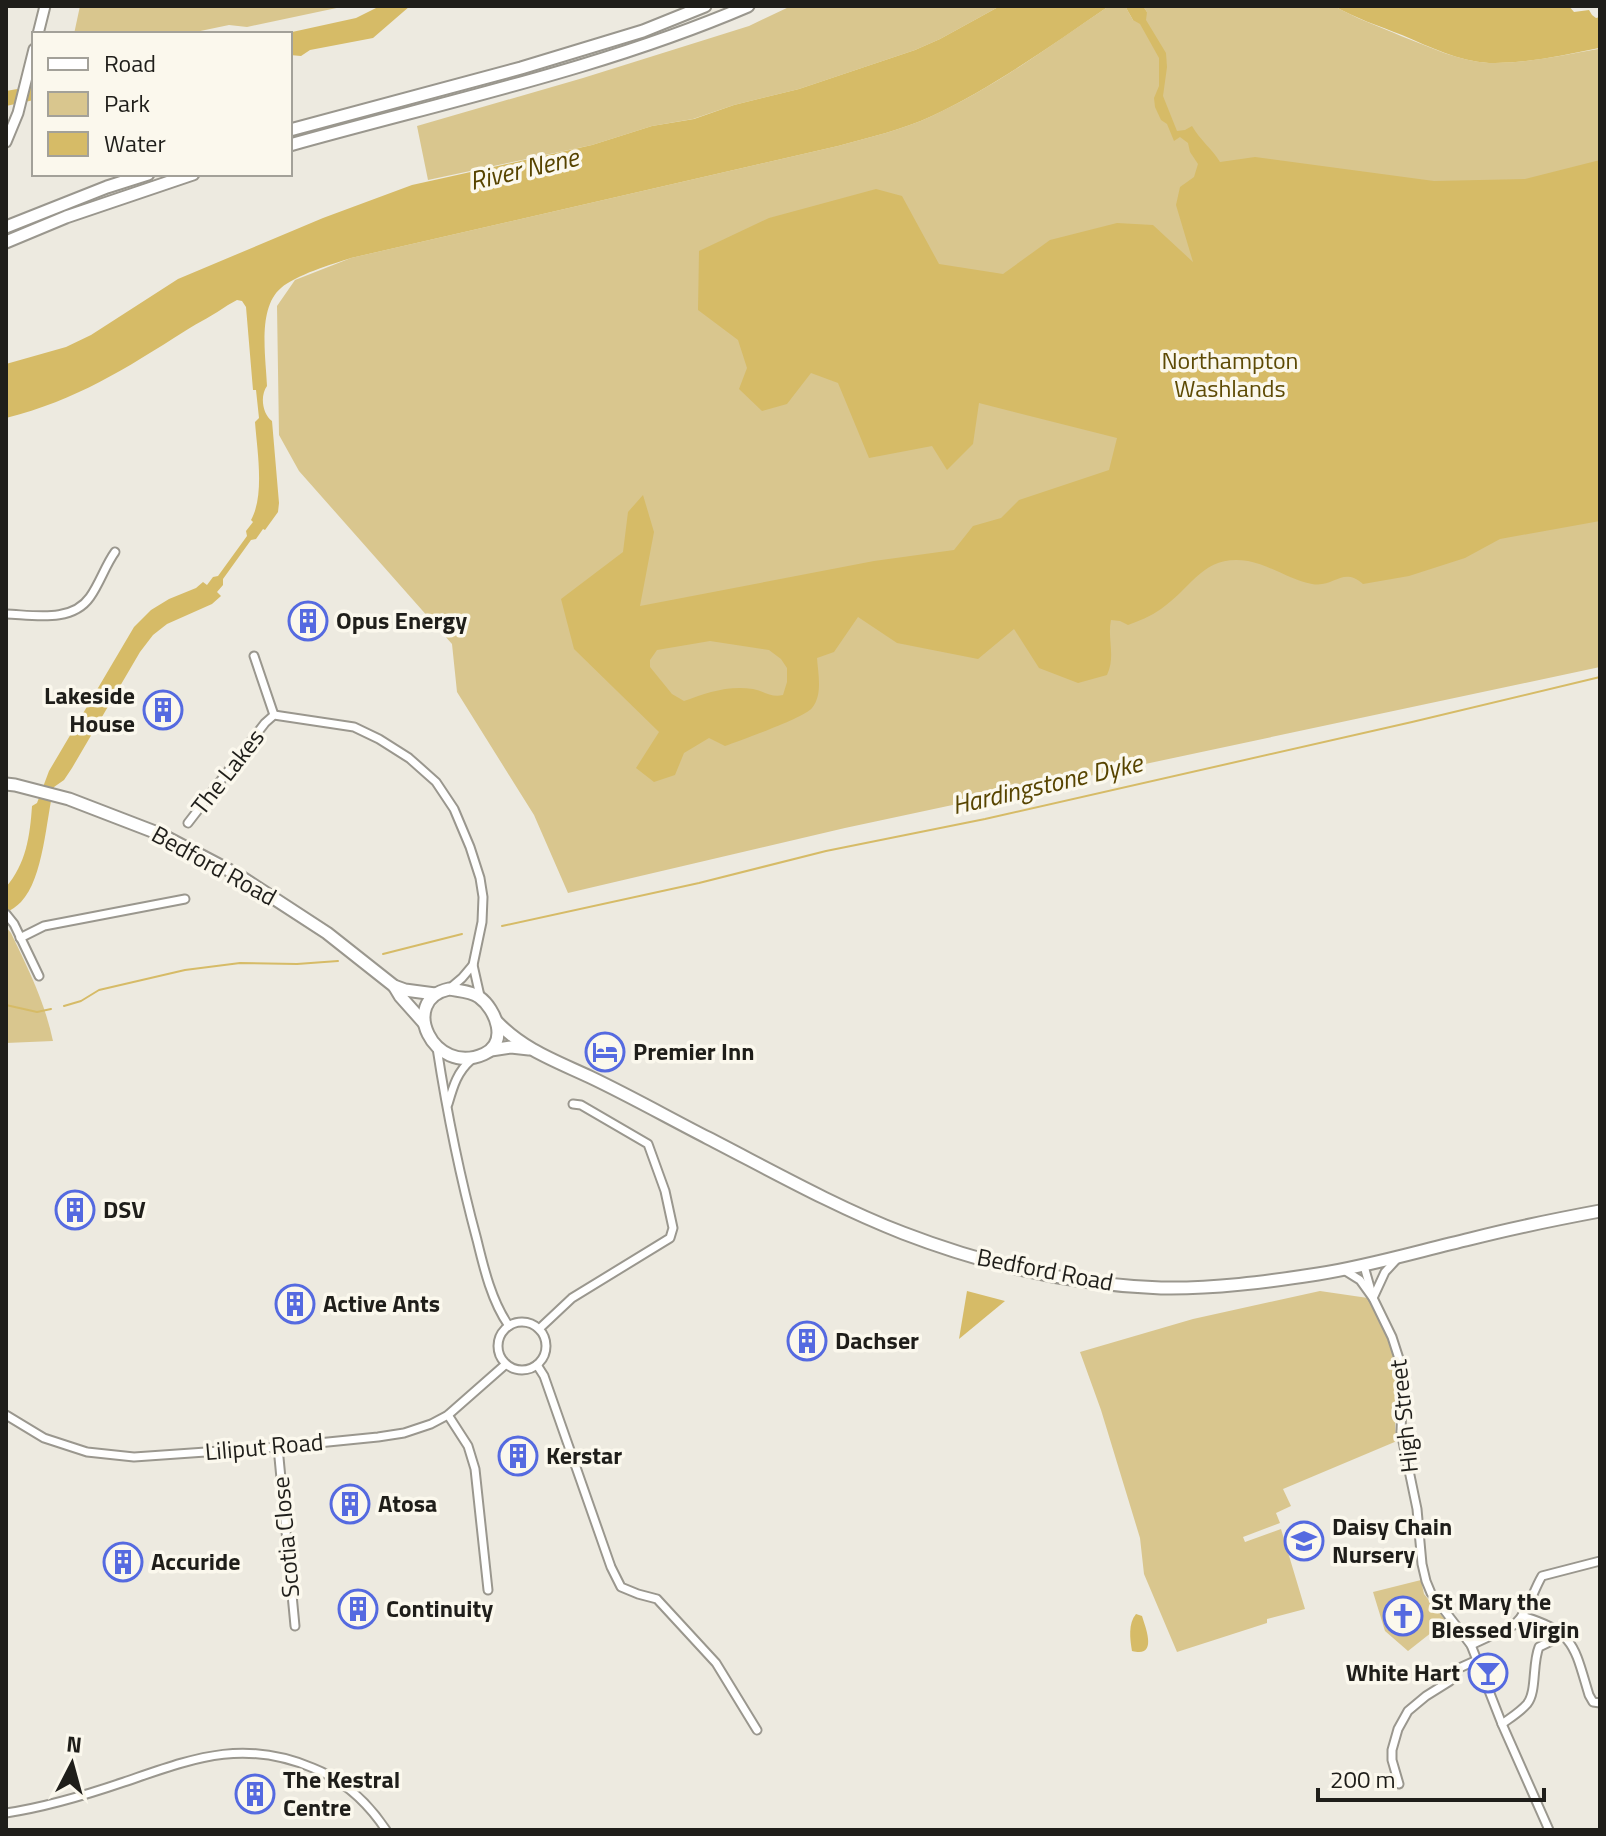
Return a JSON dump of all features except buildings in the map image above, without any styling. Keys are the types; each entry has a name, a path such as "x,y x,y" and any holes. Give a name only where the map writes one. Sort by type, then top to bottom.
{"highway":[{"path":"292,129 521,68 643,31 705,6"},
{"path":"292,144 523,82 649,44 748,6"},
{"path":"6,227 142,176"},
{"path":"6,242 66,217 187,176"},
{"name":"Bedford Road","path":"9,783 69,799 160,834 238,875 327,933 394,986 435,994"},
{"name":"Bedford Road","path":"394,986 424,1023"},
{"path":"449,989 480,997 497,1022 497,1039 489,1051 474,1057 454,1056 437,1048 424,1023 428,1003 435,994 449,989"},
{"name":"Bedford Road","path":"497,1022 529,1049 827,1199 902,1233 963,1254 1052,1276 1100,1284 1163,1288 1227,1285 1364,1266 1600,1211"},
{"name":"Bedford Road","path":"489,1051 511,1047 529,1049"}],"main road":[{"path":"38,32 45,6"},
{"path":"6,142 32,57"}],"street":[{"path":"6,614 55,615 81,609 115,552"},
{"path":"254,656 274,715"},
{"name":"The Lakes","path":"188,823 274,715 354,727 379,739 409,758 436,782 454,809 470,847 480,878 483,908 473,965 480,997"},
{"path":"20,938 44,926 185,899"},
{"path":"6,914 39,976"},
{"path":"449,989 473,965"},
{"path":"437,1048 458,1165 482,1259 497,1306 509,1326"},
{"path":"448,1107 459,1073 474,1057"},
{"path":"539,1329 572,1298 670,1238 673,1228 665,1191 648,1144 581,1105 573,1104"},
{"path":"1343,1269 1360,1280 1373,1298 1385,1272 1399,1257"},
{"name":"High Street","path":"1364,1266 1373,1298 1392,1337 1403,1371 1401,1432 1417,1509 1426,1581 1431,1593 1471,1645 1548,1829"},
{"path":"523,1322 539,1329 546,1346 537,1365 525,1370 506,1364 498,1344 509,1326 523,1322"},
{"name":"Liliput Road","path":"6,1415 44,1438 87,1452 134,1457 278,1447 404,1433 431,1424 448,1415 506,1364"},
{"path":"537,1365 544,1376 611,1567 621,1587 657,1599 716,1663 757,1730"},
{"path":"448,1415 468,1446 475,1469 488,1590"},
{"name":"Scotia Close","path":"278,1447 295,1626"},
{"path":"1471,1645 1514,1625 1530,1603 1542,1576 1600,1561"},
{"path":"1522,1616 1539,1621 1564,1635 1571,1643 1589,1695 1593,1702 1600,1703"},
{"path":"1502,1724 1529,1702 1535,1659 1541,1645 1564,1635"},
{"path":"1399,1784 1392,1750 1398,1729 1408,1711 1450,1681 1457,1669 1477,1660"},
{"path":"6,1813 85,1795 183,1762 249,1752 300,1762 341,1783 371,1809 386,1830"}],"green space":[{"path":"80,6 346,6 247,27 229,25 196,32 74,32"},
{"path":"791,6 1000,6 915,50 799,89 693,119 652,126 592,145 428,180 417,126 749,26"},
{"name":"Northampton Washlands","path":"1109,6 1125,6 1133,20 1147,12 1143,6 1334,6 1444,53 1489,63 1530,61 1598,49 1600,40 1600,667 845,828 568,893 534,815 457,692 452,644 299,471 279,435 277,306 295,280 351,258 838,146 909,125 978,92"},
{"path":"6,927 35,986 53,1041 6,1043"},
{"path":"1320,1291 1368,1298 1395,1361 1397,1441 1283,1489 1291,1506 1276,1513 1280,1523 1243,1537 1245,1542 1281,1529 1305,1609 1267,1619 1267,1623 1177,1652 1144,1574 1140,1538 1080,1352 1193,1319"},
{"path":"1421,1580 1424,1594 1446,1621 1408,1651 1385,1631 1373,1592"}],"water":[{"path":"380,6 410,6 373,38 310,50 301,56 292,55 292,32 356,18"},
{"name":"River Nene","path":"1000,6 1109,6 1000,79 955,105 886,133 351,258 305,274 281,288 273,297 266,320 267,386 263,399 266,414 272,421 278,512 265,530 251,540 223,579 223,585 217,592 221,596 212,604 167,624 153,635 140,652 72,768 64,780 54,787 35,878 21,902 6,913 6,887 26,849 32,806 37,803 49,771 134,627 151,610 169,599 203,582 207,585 218,576 247,536 258,498 255,422 259,418 256,390 253,390 246,307 242,301 228,305 78,393 6,418 6,364 66,347 91,335 178,279 323,218 412,185 592,145 652,126 694,119 734,105 799,89 915,50"},
{"path":"1125,6 1143,6 1147,12 1146,20 1166,53 1163,96 1177,131 1192,126 1220,162 1255,157 1434,181 1525,179 1600,160 1600,521 1500,539 1465,558 1409,576 1363,584 1344,577 1312,584 1248,561 1220,562 1209,567 1149,616 1128,625 1111,620 1111,661 1107,675 1078,683 1039,668 1014,629 978,659 897,643 858,617 834,652 817,658 819,690 812,708 785,723 725,746 709,738 684,753 675,775 654,782 636,768 659,732 574,649 561,599 623,552 628,512 643,495 654,532 640,606 874,561 954,550 973,526 1001,518 1019,500 1109,470 1117,438 979,403 973,444 947,470 932,446 869,458 838,383 811,373 787,404 762,411 739,389 747,368 738,340 698,310 699,251 769,218 876,189 902,196 939,264 1003,274 1050,240 1117,223 1153,225 1193,262 1176,205 1180,187 1194,177 1198,164 1188,143 1180,137 1174,141 1155,107 1159,58 1140,24 1133,20","holes":["710,641 769,650 787,668 783,695 735,688 684,701 672,694 650,667 650,660 657,650"]},
{"path":"1334,6 1569,6 1574,12 1589,10 1596,18 1600,17 1599,48 1531,61 1478,62 1434,49"},
{"path":"32,86 32,100 6,106 6,91"},
{"path":"967,1291 1005,1301 959,1339"},
{"path":"1136,1614 1142,1616 1148,1641 1148,1646 1140,1652 1132,1651 1131,1626"}],"waterway":[{"name":"Hardingstone Dyke","path":"502,926 699,883 826,851 985,819 1600,677"},
{"name":"Hardingstone Dyke","path":"383,954 462,934"},
{"name":"Hardingstone Dyke","path":"64,1006 81,1001 99,990 185,970 240,963 338,961"},
{"name":"Hardingstone Dyke","path":"6,1005 37,1012 51,1009"}],"place":[{"name":"Opus Energy","path":"308,621"},
{"name":"Lakeside House","path":"163,710"},
{"name":"Premier Inn","path":"605,1052"},
{"name":"DSV","path":"75,1210"},
{"name":"Active Ants","path":"295,1304"},
{"name":"Dachser","path":"807,1341"},
{"name":"Kerstar","path":"518,1456"},
{"name":"Atosa","path":"350,1504"},
{"name":"Daisy Chain Nursery","path":"1304,1541"},
{"name":"Accuride","path":"123,1562"},
{"name":"Continuity","path":"358,1609"},
{"name":"St Mary the Blessed Virgin","path":"1403,1616"},
{"name":"White Hart","path":"1488,1673"},
{"name":"The Kestral Centre","path":"255,1794"}]}
